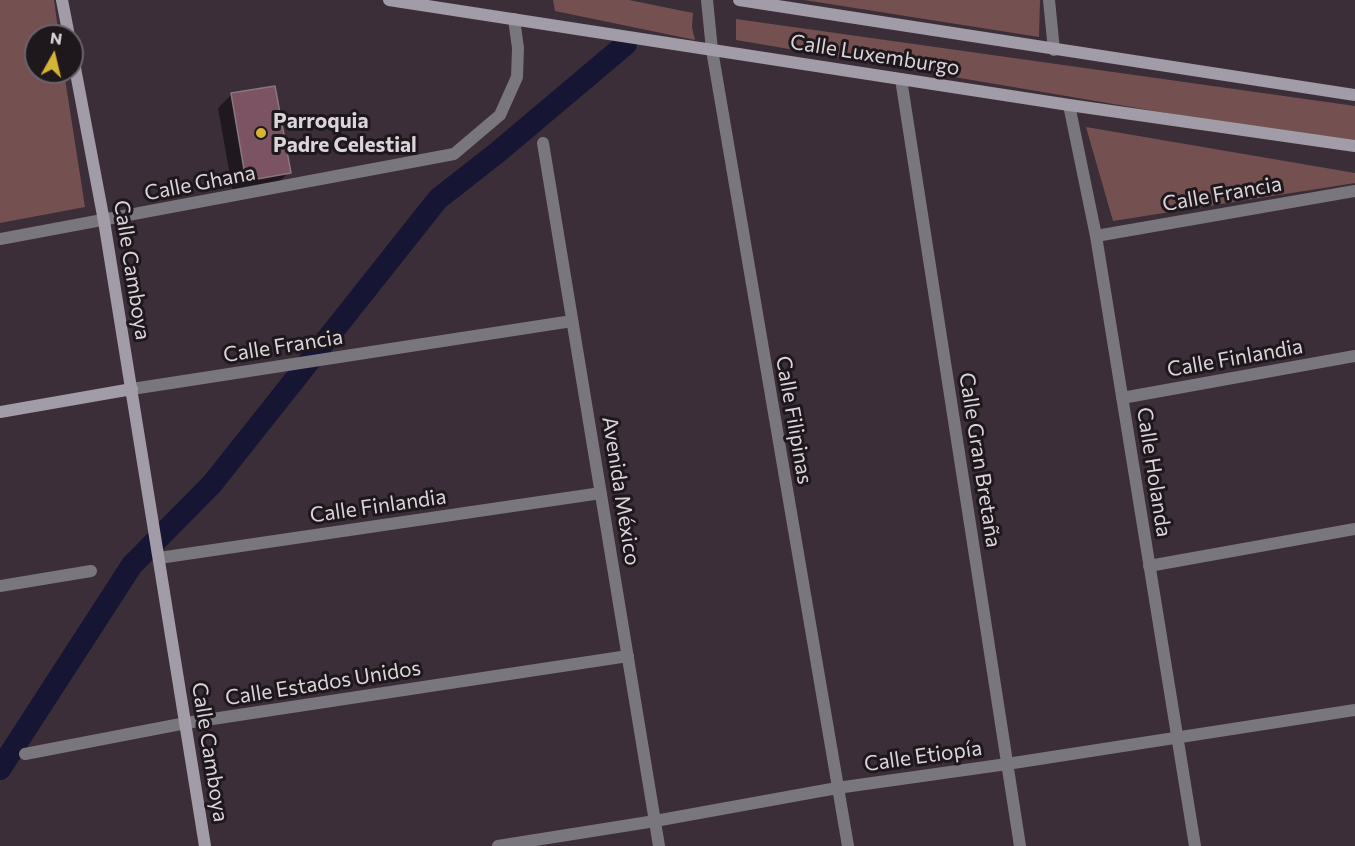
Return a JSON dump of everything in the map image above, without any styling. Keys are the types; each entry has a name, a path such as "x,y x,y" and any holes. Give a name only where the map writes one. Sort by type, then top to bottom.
{"street":[{"path":"62,0 67,24"},
{"name":"Calle Luxemburgo","path":"389,0 1069,105 1355,146"},
{"name":"Calle Filipinas","path":"707,0 711,50 848,846"},
{"name":"Calle Luxemburgo","path":"739,0 1355,95"},
{"path":"1049,0 1054,50"},
{"name":"Calle Ghana","path":"0,239 454,154 500,115 517,77 518,48 514,19"},
{"name":"Calle Gran Bretaña","path":"901,79 1020,846"},
{"name":"Calle Camboya","path":"78,84 132,389 205,846"},
{"name":"Calle Holanda","path":"1069,105 1096,236 1195,846"},
{"name":"Avenida México","path":"543,143 659,846"},
{"name":"Calle Francia","path":"1096,236 1355,191"},
{"name":"Calle Francia","path":"0,412 132,389 572,321"},
{"name":"Calle Finlandia","path":"1122,399 1355,356"},
{"name":"Calle Finlandia","path":"159,558 601,493"},
{"path":"1149,566 1355,529"},
{"path":"0,586 91,571"},
{"name":"Calle Estados Unidos","path":"25,754 186,723 628,656"},
{"name":"Calle Etiopía","path":"498,846 655,821 837,788 1355,710"}],"shaded area":[{"path":"0,0 54,0 57,24 24,24 24,84 66,84 85,207 0,223"},
{"path":"553,0 629,0 693,13 692,27 695,40 555,11"},
{"path":"804,0 1040,0 1039,37"},
{"path":"736,19 1355,106 1355,145 736,40"},
{"path":"1086,127 1355,173 1355,183 1113,221"}],"building":[{"name":"Parroquia Padre Celestial","path":"275,86 291,173 246,181 231,93"}],"waterway":[{"path":"0,769 132,565 212,484 438,199 498,152 626,44"}],"place":[{"name":"Parroquia Padre Celestial","path":"261,133"}]}
